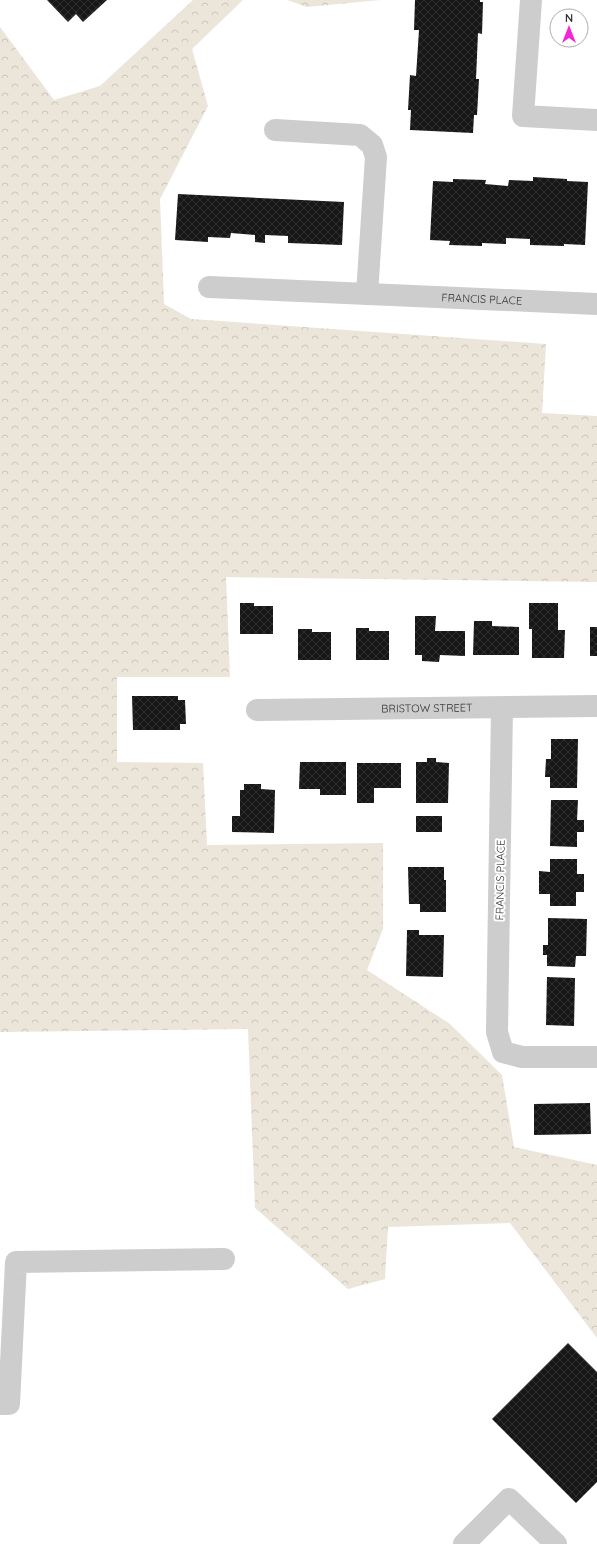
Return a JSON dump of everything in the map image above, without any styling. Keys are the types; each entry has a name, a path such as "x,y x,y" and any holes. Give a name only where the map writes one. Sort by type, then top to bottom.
{"street":[{"path":"531,0 523,116 597,120"},
{"path":"275,130 360,135 372,145 376,157 367,294"},
{"name":"FRANCIS PLACE","path":"208,287 597,304"},
{"name":"BRISTOW STREET","path":"257,710 597,706"},
{"name":"FRANCIS PLACE","path":"502,708 497,1032 503,1052 522,1057 597,1057"},
{"path":"0,1404 9,1404 16,1262 224,1259"},
{"path":"464,1544 509,1499 556,1544"}],"green space":[{"path":"193,0 243,0 192,49 208,106 160,199 164,304 191,319 546,344 542,413 597,416 597,582 226,577 230,677 117,677 117,762 203,763 207,845 383,843 383,929 367,970 450,1024 502,1075 514,1147 597,1165 597,1338 510,1223 388,1227 385,1279 348,1289 255,1208 248,1029 0,1032 0,27 54,100 100,86"},
{"path":"287,0 380,0 307,7"}],"building":[{"path":"47,0 107,0 83,22 76,14 68,22"},
{"path":"415,0 480,0 480,2 483,2 482,34 478,33 476,79 479,79 477,115 474,115 473,133 410,130 411,110 408,110 410,75 416,76 419,30 414,30"},
{"path":"533,177 588,182 585,245 530,245 530,239 506,238 506,244 482,243 482,246 449,245 450,241 430,240 433,181 453,182 453,179 486,180 485,184 508,186 509,180 533,181"},
{"path":"178,194 344,202 342,245 288,243 288,236 265,235 265,243 255,242 255,235 231,233 230,238 208,237 208,242 175,240"},
{"path":"240,603 254,603 254,606 273,606 273,634 240,634"},
{"path":"529,603 558,603 558,630 565,630 564,658 532,658 532,629 529,629"},
{"path":"415,616 436,616 435,631 465,631 465,656 440,655 439,662 422,661 422,655 415,655"},
{"path":"474,621 492,621 492,626 519,627 519,655 473,655"},
{"path":"590,627 597,627 597,656 590,656"},
{"path":"356,628 369,628 369,631 389,631 389,660 356,660"},
{"path":"298,629 312,629 312,632 331,632 331,660 298,660"},
{"path":"132,696 178,696 178,700 185,700 186,724 180,724 180,730 133,730"},
{"path":"551,739 578,739 577,788 550,788 550,777 545,777 546,759 551,759"},
{"path":"427,758 436,758 436,762 449,763 448,803 416,803 416,762 427,762"},
{"path":"300,762 346,762 346,795 320,795 320,789 299,789"},
{"path":"357,763 401,763 401,788 374,788 374,803 357,803"},
{"path":"244,784 261,784 261,789 275,790 274,833 232,832 232,816 240,816 240,790 244,790"},
{"path":"551,800 578,800 577,820 584,820 584,832 577,832 577,847 550,846"},
{"path":"416,816 442,816 442,832 416,832"},
{"path":"550,859 577,859 577,874 584,874 584,892 576,892 576,906 550,906 550,894 539,894 539,871 550,872"},
{"path":"408,867 444,867 444,880 446,880 446,912 420,912 420,904 409,904"},
{"path":"548,918 587,919 586,956 576,956 575,967 547,966 547,955 543,955 543,945 548,945"},
{"path":"407,930 419,930 419,935 444,935 443,977 406,976"},
{"path":"547,977 575,978 574,1026 546,1025"},
{"path":"590,1103 591,1134 534,1135 534,1104"},
{"path":"568,1343 597,1372 597,1482 576,1503 492,1419"}]}
